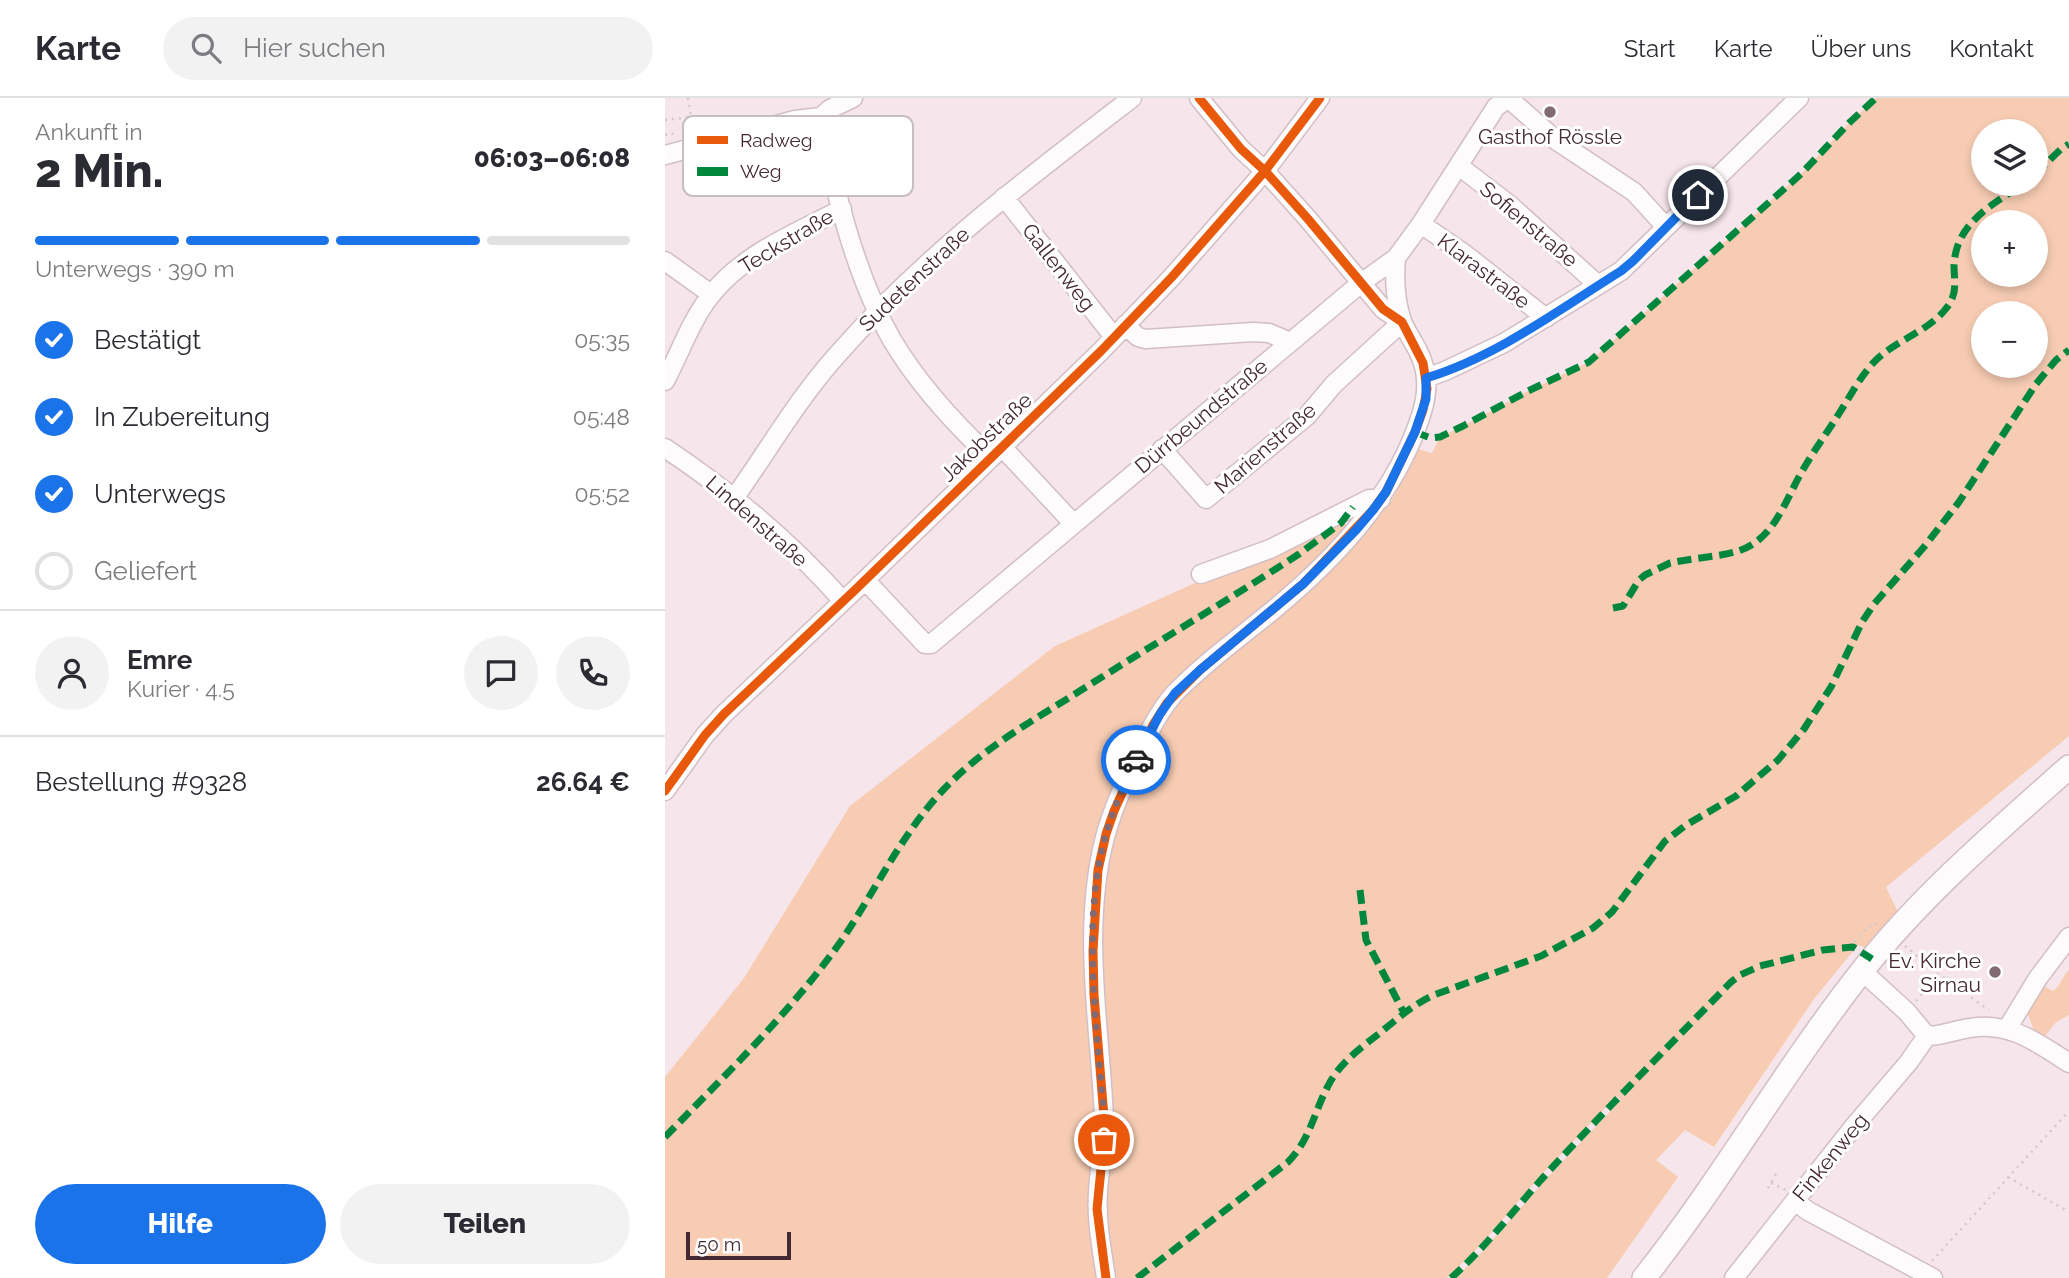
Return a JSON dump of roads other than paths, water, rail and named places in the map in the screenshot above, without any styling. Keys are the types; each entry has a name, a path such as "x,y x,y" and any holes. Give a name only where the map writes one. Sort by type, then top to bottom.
{"main road":[{"path":"1644,1278 1681,1229 1798,1057 1890,938 1955,870 2069,766"}],"street":[{"path":"805,116 853,98"},
{"name":"Sudetenstraße","path":"735,497 819,376 878,309 1004,197 1132,98"},
{"path":"1199,98 1383,309 1402,322"},
{"name":"Jakobstraße","path":"665,791 705,735 724,714 997,453 1172,277 1265,171 1320,98"},
{"path":"1426,378 1445,372 1504,343 1627,266 1799,98"},
{"path":"1497,101 1634,192 1666,227"},
{"name":"Dürrbeundstraße","path":"865,580 911,621 925,644 931,644 1361,283 1396,258 1459,166 1497,101"},
{"path":"665,155 683,150"},
{"name":"Sofienstraße","path":"1459,166 1511,206 1598,285"},
{"path":"839,196 858,262 878,309 894,342 923,384 952,419 997,453 1073,523"},
{"name":"Gallenweg","path":"1004,197 1119,331 1146,339 1253,331 1269,333 1290,342"},
{"name":"Teckstraße","path":"665,381 711,295 738,267 753,256 842,209"},
{"name":"Klarastraße","path":"1421,224 1466,255 1546,318"},
{"path":"1106,1278 1097,1209 1105,1129 1093,951 1098,870 1106,834 1153,725 1167,703 1200,670 1303,584 1356,530 1381,499 1396,472 1420,419 1426,399 1426,378 1420,355 1402,322 1394,289 1396,258"},
{"path":"665,261 711,295"},
{"name":"Marienstraße","path":"1162,449 1206,499 1307,416 1334,384 1402,322"},
{"name":"Lindenstraße","path":"665,448 735,497 795,551 843,601"},
{"path":"1201,574 1270,549 1371,498 1381,499"},
{"path":"2000,1028 2069,937"},
{"path":"1863,971 1907,1012 1927,1036 1970,1028 2000,1028 2029,1037 2069,1063"},
{"name":"Finkenweg","path":"1734,1278 1927,1036"},
{"path":"1795,1201 1808,1212 1927,1275"}],"place":[{"name":"Gasthof Rössle","path":"1550,112"},
{"name":"Ev. Kirche Sirnau","path":"1995,972"}]}
